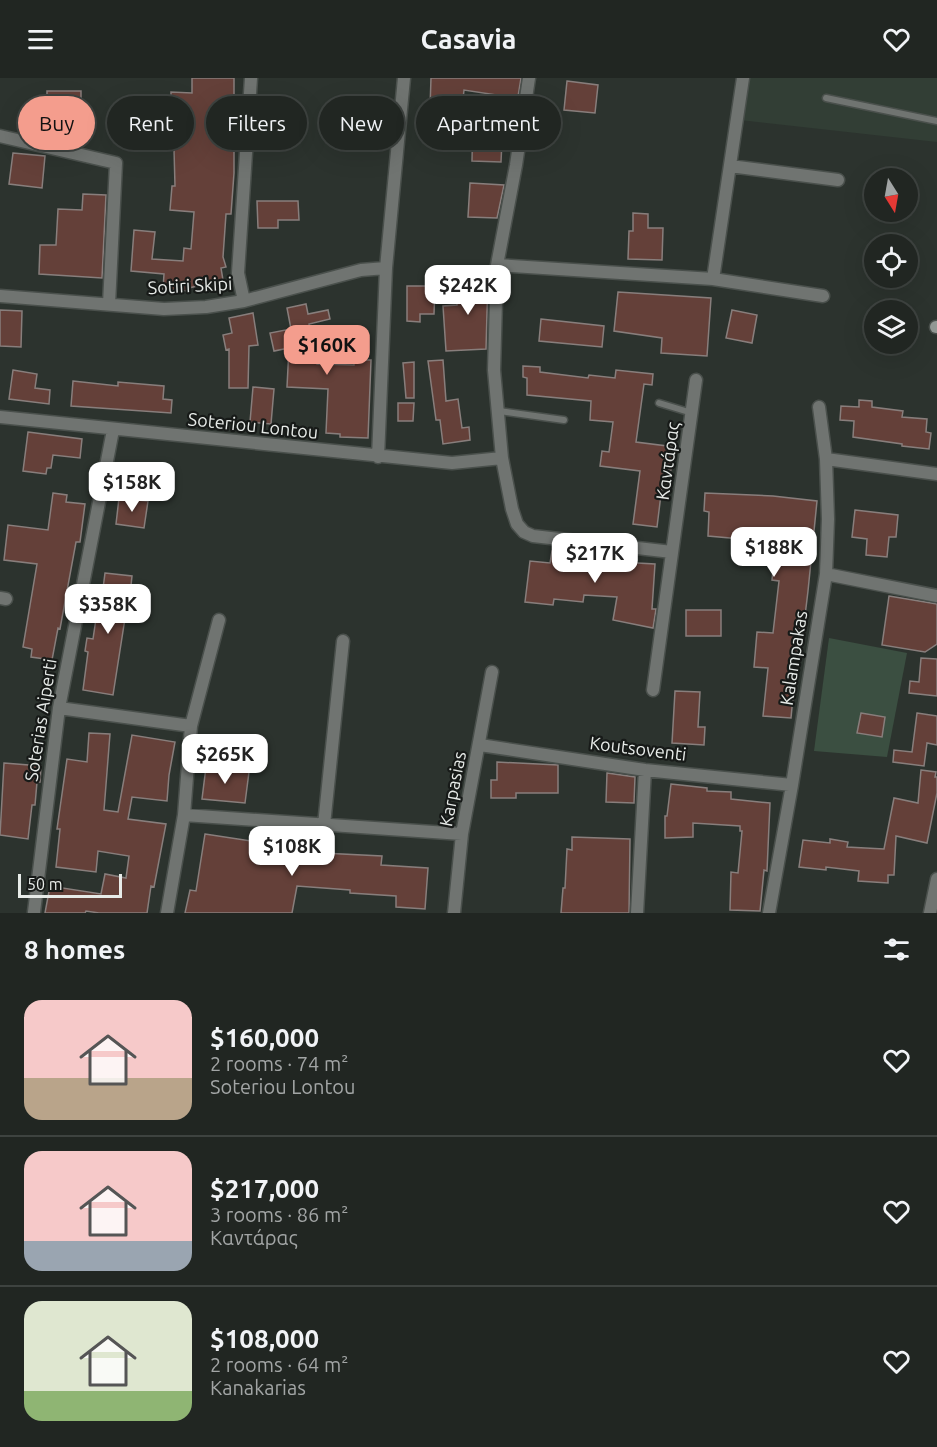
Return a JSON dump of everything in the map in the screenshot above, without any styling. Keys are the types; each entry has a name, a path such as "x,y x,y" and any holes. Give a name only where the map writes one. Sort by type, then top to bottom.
{"street":[{"path":"244,301 238,273 251,78"},
{"path":"378,457 386,268 404,78"},
{"path":"529,78 516,165 497,265 494,370 502,458 512,509 517,524 524,532 533,536 672,552"},
{"path":"713,279 743,78"},
{"path":"0,136 116,163 109,304"},
{"path":"730,166 838,180"},
{"path":"497,265 713,279 823,296"},
{"name":"Sotiri Skipi","path":"0,296 164,309 206,308 244,301 361,270 386,268"},
{"name":"Καντάρας","path":"653,690 696,380"},
{"name":"Kalampakas","path":"769,913 826,574 828,519 826,459 819,406"},
{"name":"Soteriou Lontou","path":"0,417 378,457 452,463 502,458"},
{"name":"Soterias Aiperti","path":"34,912 59,708 113,430"},
{"path":"826,459 937,474"},
{"path":"826,574 937,596"},
{"path":"167,913 184,815 190,726 219,620"},
{"path":"324,825 343,641"},
{"name":"Karpasias","path":"454,913 462,834 492,672"},
{"path":"59,708 190,726"},
{"name":"Koutsoventi","path":"480,745 645,770 792,785"},
{"path":"637,913 645,770"},
{"path":"184,815 462,834"},
{"path":"930,913 937,879"}],"lane":[{"path":"826,98 937,121"},
{"path":"659,403 693,414"},
{"path":"498,411 564,420"}],"shaded area":[{"path":"746,78 937,78 937,142 740,120"},
{"path":"829,638 907,653 887,757 814,751"}],"building":[{"path":"192,78 234,78 234,96 206,96 206,150 234,150 231,214 226,214 223,257 226,267 221,268 223,280 189,288 188,291 163,289 164,274 131,271 134,230 155,232 152,259 183,261 184,248 191,249 194,212 170,210 172,186 175,186 174,150 194,150 194,96 171,96 171,92 192,93"},
{"path":"431,78 521,78 518,96 464,90 463,96 430,96"},
{"path":"567,81 598,85 595,113 564,110"},
{"path":"47,91 81,91 81,96 47,96"},
{"path":"472,150 502,150 501,162 472,161"},
{"path":"13,153 45,156 42,188 9,184"},
{"path":"470,183 504,185 497,218 468,217"},
{"path":"83,194 106,195 102,278 39,274 40,245 56,245 58,209 82,210"},
{"path":"257,201 298,201 299,220 278,220 278,228 258,228"},
{"path":"633,213 648,214 648,228 663,228 662,260 628,259 629,231 633,231"},
{"path":"480,275 488,275 486,349 446,351 443,306 457,305 457,279 480,279"},
{"path":"407,286 435,286 434,314 420,314 420,322 407,321"},
{"path":"618,292 711,298 707,356 661,353 662,338 614,331"},
{"path":"306,304 308,314 328,310 330,319 309,324 317,364 354,365 354,360 371,360 368,438 340,437 340,434 326,433 328,389 287,387 289,348 274,351 270,333 291,329 287,308"},
{"path":"0,310 22,311 21,347 0,346"},
{"path":"732,310 757,315 752,343 726,338"},
{"path":"253,313 258,345 249,346 248,388 229,388 229,349 226,350 223,335 232,333 229,318"},
{"path":"541,319 604,326 602,347 539,341"},
{"path":"443,360 446,401 458,399 462,428 469,427 470,440 443,444 440,420 436,420 428,361"},
{"path":"414,362 414,398 406,398 403,363"},
{"path":"523,366 540,367 540,372 588,378 589,375 615,378 616,370 653,374 652,385 644,384 636,442 675,447 671,470 664,470 657,527 633,524 640,471 600,466 602,451 609,452 613,422 590,420 591,401 527,395 527,378 523,377"},
{"path":"13,370 37,374 35,388 50,390 49,404 9,399"},
{"path":"73,381 118,386 118,382 164,386 163,399 172,400 171,413 71,406"},
{"path":"253,387 274,389 271,424 250,422"},
{"path":"859,400 872,401 872,407 903,411 902,417 927,419 926,432 931,433 929,449 853,437 854,421 840,420 841,406 859,407"},
{"path":"398,403 414,403 413,421 398,421"},
{"path":"28,432 82,439 80,458 53,455 51,468 47,468 46,474 23,471"},
{"path":"53,493 67,495 66,502 85,504 80,542 76,542 52,660 31,657 32,649 23,647 37,564 4,560 8,525 48,530"},
{"path":"705,493 773,496 817,501 804,624 800,623 791,718 763,716 768,668 754,667 757,632 773,633 779,581 772,580 776,542 708,536 709,512 704,511"},
{"path":"119,498 148,501 144,528 116,524"},
{"path":"855,510 898,515 896,537 889,537 887,557 866,555 867,539 852,537"},
{"path":"552,551 620,558 619,562 655,564 652,609 656,609 653,628 613,620 617,597 584,595 583,602 554,599 553,605 525,602 530,561 550,563"},
{"path":"105,573 132,576 130,595 135,596 133,613 126,612 113,695 83,690 88,652 85,651 87,638 93,639 97,612 100,612"},
{"path":"889,596 937,604 937,644 925,652 882,645"},
{"path":"686,610 721,610 721,636 686,636"},
{"path":"921,658 937,659 937,696 909,693 910,681 919,682"},
{"path":"675,691 700,692 698,727 705,727 704,745 672,743"},
{"path":"861,713 885,717 882,737 857,733"},
{"path":"917,713 937,716 937,745 927,743 924,766 893,762 894,750 912,752"},
{"path":"89,733 110,734 104,810 118,812 132,735 175,742 167,801 132,797 128,819 166,824 147,913 86,911 85,913 45,913 50,886 101,894 105,874 126,878 129,856 98,851 96,872 56,867 60,829 57,829 67,759 87,762"},
{"path":"497,762 558,765 558,793 516,793 516,798 491,798 491,780 497,780"},
{"path":"4,763 41,766 35,805 32,805 28,839 0,835"},
{"path":"206,767 249,772 245,803 202,799"},
{"path":"921,770 936,772 935,777 937,777 937,793 927,843 896,836 894,875 888,875 888,883 858,881 859,871 799,867 803,840 830,843 830,839 848,842 847,847 884,849 894,798 918,803"},
{"path":"607,773 635,777 634,803 606,802"},
{"path":"671,784 707,788 707,791 731,792 731,799 770,803 767,871 764,870 760,911 730,910 731,872 738,873 742,831 740,831 740,826 693,823 693,837 665,838 665,816 667,816"},
{"path":"205,834 303,849 302,852 382,856 381,865 428,868 425,909 396,907 396,896 297,886 292,913 185,913 190,890 196,891"},
{"path":"572,837 630,839 629,913 561,913 567,849 572,850"}]}
